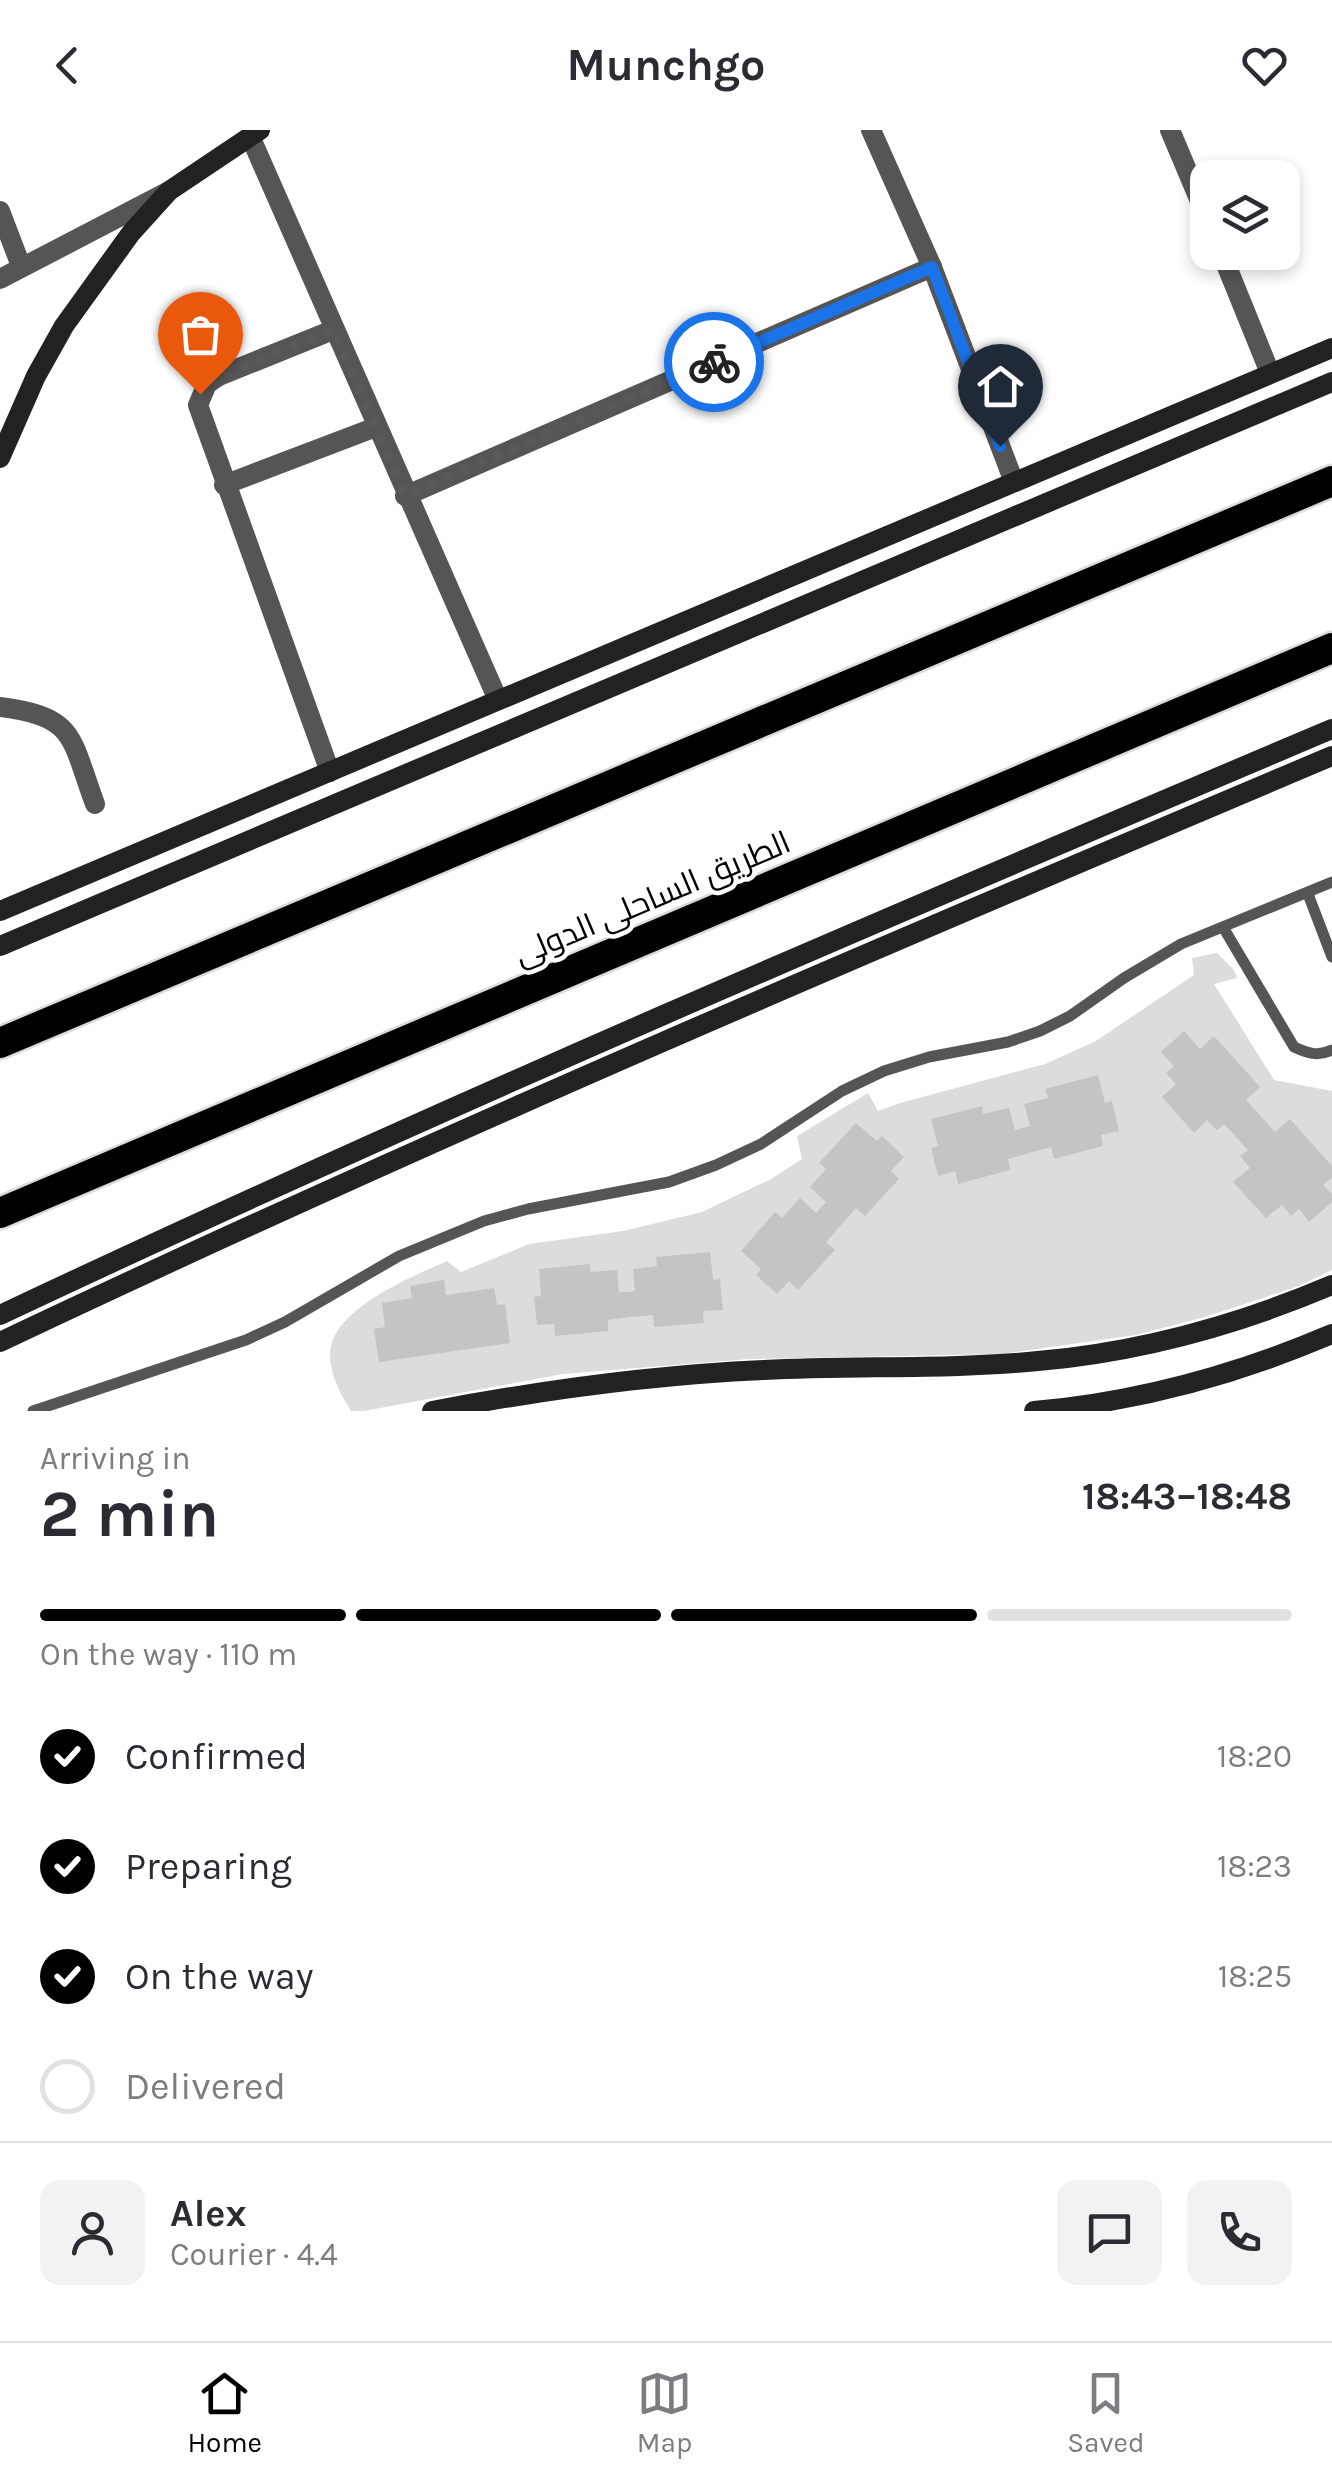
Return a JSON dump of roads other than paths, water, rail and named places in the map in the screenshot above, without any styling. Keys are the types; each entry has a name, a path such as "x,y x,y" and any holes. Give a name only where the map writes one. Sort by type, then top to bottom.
{"highway":[{"path":"0,1043 1332,481"},
{"name":"الطريق الساحلى الدولى","path":"0,1213 1332,648"}],"main road":[{"path":"0,458 36,376 64,326 119,248 169,191 243,136"},
{"path":"0,911 1332,348"},
{"path":"0,946 1332,382"},
{"path":"0,1315 260,1192 690,1003 1332,729"},
{"path":"0,1342 270,1214 1332,756"},
{"path":"432,1411 590,1384 678,1375 989,1364 1102,1354 1229,1324 1332,1285"},
{"path":"1034,1411 1142,1395 1219,1376 1332,1334"}],"street":[{"path":"871,130 932,267 1014,482"},
{"path":"1170,130 1190,177"},
{"path":"243,136 498,700"},
{"path":"0,279 169,191"},
{"path":"0,211 21,266"},
{"path":"405,496 932,267"},
{"path":"1228,270 1270,374"},
{"path":"330,772 198,405 206,384 334,330"},
{"path":"224,485 376,427"},
{"path":"0,708 50,717 64,728 94,804"}],"lane":[{"path":"32,1411 246,1340 399,1256 484,1221 669,1182 716,1165 761,1144 842,1091 884,1071 929,1056 1008,1042 1040,1031 1070,1016 1152,960 1332,882"},
{"path":"1308,894 1332,957"},
{"path":"1224,927 1294,1047 1308,1054 1332,1050"}]}
